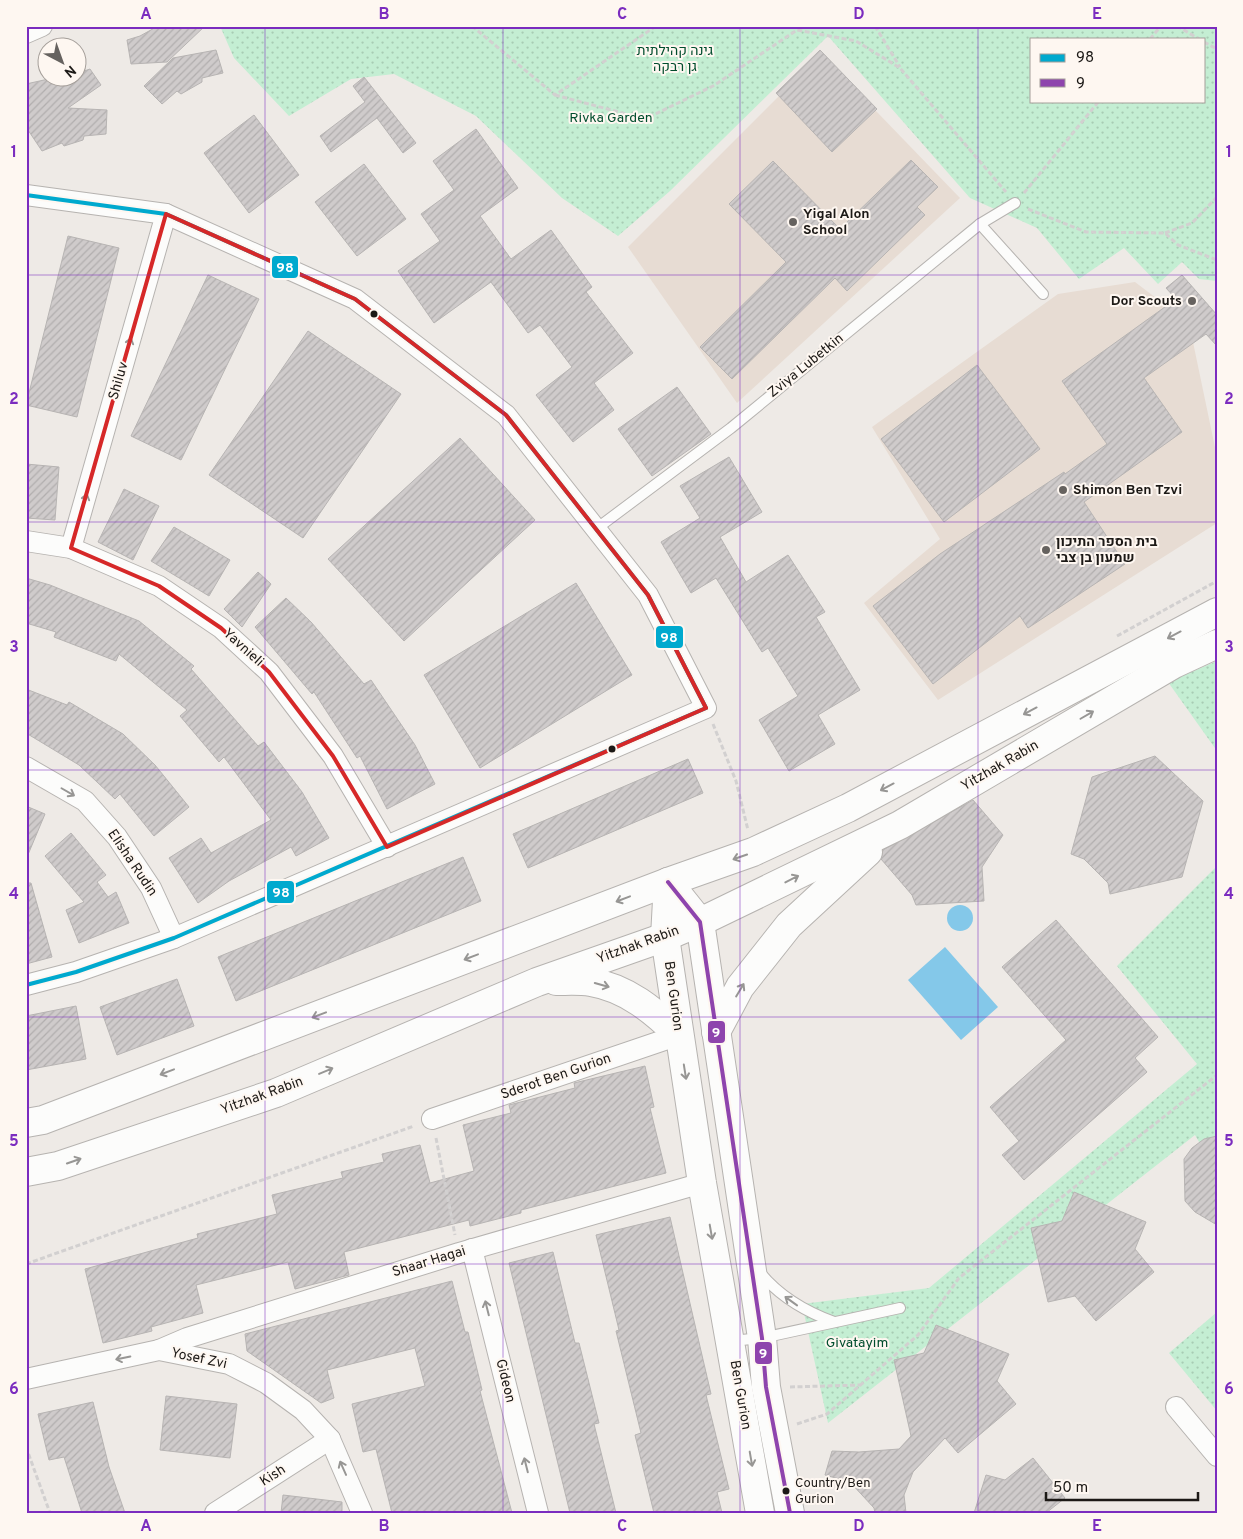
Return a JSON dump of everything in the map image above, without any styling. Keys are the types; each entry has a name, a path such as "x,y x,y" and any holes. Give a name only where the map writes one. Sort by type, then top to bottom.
{"main road":[{"path":"26,1123 43,1120 668,882 753,852 848,808 1217,612"},
{"name":"Yitzhak Rabin","path":"26,1172 58,1166 276,1093 537,982 665,937 700,922 900,825 1174,664 1217,644"},
{"path":"716,1032 740,987 789,925 828,887 900,825"},
{"path":"668,882 700,922"},
{"name":"Ben Gurion","path":"668,882 665,937 679,1035 702,1183 760,1513"},
{"name":"Ben Gurion","path":"700,922 751,1260 762,1338 766,1387 790,1513"},
{"path":"537,982 590,981 616,989 651,1009 679,1035"}],"street":[{"path":"26,33 42,26"},
{"path":"26,195 166,214 355,299 506,415 648,595 706,708 174,938 76,972 26,985"},
{"name":"Shiluv","path":"71,548 166,214"},
{"name":"Yavnieli","path":"26,541 71,548 159,586 221,628 269,672 333,756 387,847"},
{"name":"Elisha Rudin","path":"26,767 85,801 117,837 151,888 174,938"},
{"name":"Sderot Ben Gurion","path":"432,1119 679,1035"},
{"name":"Shaar Hagai","path":"159,1350 187,1338 465,1251 702,1183"},
{"name":"Gideon","path":"465,1251 538,1513"},
{"name":"Yosef Zvi","path":"26,1379 159,1350 229,1364 266,1383 295,1405 330,1439 362,1513"},
{"path":"1176,1408 1217,1456"},
{"name":"Kish","path":"216,1513 330,1439"}],"lane":[{"name":"Zviya Lubetkin","path":"596,529 731,428 980,224 1016,203"},
{"path":"980,224 1043,294"},
{"path":"751,1260 785,1297 798,1307 834,1322"},
{"path":"731,1342 762,1338 900,1308"}],"path":[{"path":"472,26 555,95 645,119 713,86 797,30 856,41 900,68"},
{"path":"555,95 656,26"},
{"path":"875,26 900,68 1016,203 1042,216 1086,232 1165,233 1192,223 1217,197"},
{"path":"1151,38 1161,26"},
{"path":"1177,26 1196,38"},
{"path":"1016,203 1098,102"},
{"path":"1165,233 1178,245 1217,260"},
{"path":"706,708 736,781 753,852"},
{"path":"774,1431 827,1414 918,1335 959,1278 1217,1075"},
{"path":"26,1264 432,1119 465,1251"},
{"path":"766,1387 861,1385"},
{"path":"26,1447 50,1513"}],"highlighted area":[{"path":"166,214 355,299 506,415 648,595 706,708 387,847 333,756 269,672 221,628 159,586 71,548"}],"shaded area":[{"name":"Yigal Alon School","path":"821,54 960,198 737,403 628,247"},
{"name":"Shimon Ben Tzvi","path":"1135,282 1189,323 1217,457 1217,523 938,700 864,603 940,539 872,427 1058,294"}],"green space":[{"name":"Rivka Garden","path":"220,26 1217,26 1217,281 1199,279 1182,262 1158,284 1124,248 1079,279 1037,228 970,198 828,36 670,191 618,236 562,198 476,116 394,74 351,79 289,116 234,58"},
{"path":"1217,661 1217,751 1168,682"},
{"name":"Givatayim","path":"1217,866 1217,1173 1195,1135 828,1423 802,1304 929,1288 1197,1064 1117,966"},
{"path":"1217,1312 1217,1411 1169,1353"}],"water":[{"path":"960,905 969,909 973,918 969,927 960,931 951,927 947,918 951,909"},
{"path":"945,947 998,1007 961,1040 908,980"}],"building":[{"path":"158,26 205,26 167,62 131,64 127,40 140,36"},
{"path":"216,50 223,73 202,78 202,82 181,94 177,91 162,104 144,86 173,58"},
{"path":"820,50 877,109 832,152 776,93"},
{"path":"90,69 101,85 68,108 107,110 106,134 84,136 83,140 64,146 62,143 42,151 26,127 26,84 38,81 38,88 88,88 88,70"},
{"path":"364,77 416,143 403,153 377,118 331,152 320,136 365,102 353,86"},
{"path":"254,115 299,175 249,213 204,153"},
{"path":"476,129 518,188 480,216 511,259 551,230 592,287 586,292 633,353 594,383 614,410 573,442 536,395 572,367 540,325 528,333 491,282 434,323 398,271 440,241 421,214 454,190 433,161"},
{"path":"911,160 938,187 917,207 925,215 847,291 835,278 732,379 700,347 786,262 729,204 773,161 840,229"},
{"path":"364,164 406,219 357,256 315,202"},
{"path":"68,236 119,248 77,417 26,405"},
{"path":"208,275 259,299 181,460 131,436"},
{"path":"1182,275 1217,315 1217,346 1206,334 1144,378 1182,432 1084,502 1125,564 1028,628 1020,616 933,684 873,606 940,554 1064,472 1065,474 1107,444 1062,381 1176,299 1166,288"},
{"path":"308,331 401,394 303,538 209,475"},
{"path":"977,365 1040,449 944,522 881,439"},
{"path":"677,387 711,434 652,476 618,429"},
{"path":"460,438 535,520 404,641 328,559"},
{"path":"729,457 762,512 720,537 746,582 788,555 825,612 816,617 860,690 818,715 835,744 789,771 759,720 798,696 768,648 762,652 716,578 691,593 661,542 700,518 680,486"},
{"path":"26,464 59,467 55,520 26,518"},
{"path":"124,489 159,506 133,560 98,542"},
{"path":"174,527 230,560 209,596 151,561"},
{"path":"258,572 271,584 242,627 224,609"},
{"path":"26,578 50,585 139,621 194,666 191,669 258,746 264,742 302,792 329,838 296,856 291,847 229,881 198,903 169,858 201,838 211,853 271,820 224,757 219,762 180,716 187,710 119,654 116,661 54,637 56,632 26,623"},
{"path":"576,583 632,675 480,768 424,675"},
{"path":"286,598 311,622 364,684 371,680 415,745 435,784 387,809 360,756 357,758 314,692 312,694 255,627"},
{"path":"26,689 67,705 69,702 123,734 155,765 189,807 154,836 120,794 115,799 79,765 26,733"},
{"path":"1155,756 1203,801 1182,877 1110,894 1108,883 1084,859 1071,854 1092,777"},
{"path":"688,759 703,793 528,868 513,834"},
{"path":"973,800 1003,835 982,867 984,901 916,905 912,895 881,859 883,850"},
{"path":"26,806 45,814 27,857 26,857"},
{"path":"71,833 106,875 97,882 108,897 116,892 129,923 79,943 66,910 84,902 45,856"},
{"path":"463,857 481,901 236,1001 218,957"},
{"path":"26,883 31,883 52,957 26,964"},
{"path":"1056,920 1158,1037 1135,1058 1147,1072 1024,1180 1002,1155 1019,1141 990,1107 1066,1040 1002,967"},
{"path":"177,979 194,1026 117,1055 100,1007"},
{"path":"76,1006 86,1059 26,1070 26,1016"},
{"path":"645,1066 654,1107 650,1108 666,1173 521,1210 521,1213 470,1226 469,1220 344,1252 349,1275 295,1289 288,1262 196,1285 203,1313 151,1327 152,1331 103,1343 85,1269 198,1238 197,1234 277,1214 272,1195 343,1178 341,1172 384,1162 382,1154 420,1145 430,1183 474,1171 463,1125 511,1113 509,1105 575,1088 574,1083"},
{"path":"1217,1136 1217,1225 1195,1212 1185,1201 1184,1159 1192,1148 1204,1139"},
{"path":"1074,1192 1146,1222 1135,1249 1154,1272 1096,1321 1075,1296 1048,1302 1031,1228 1062,1221"},
{"path":"670,1217 711,1394 706,1395 729,1489 717,1492 722,1513 654,1513 635,1435 641,1433 616,1331 619,1330 596,1235"},
{"path":"553,1252 575,1343 579,1343 599,1423 594,1424 616,1513 570,1513 509,1263"},
{"path":"452,1281 465,1332 468,1332 482,1390 480,1391 512,1513 392,1513 376,1449 363,1452 352,1404 425,1386 415,1348 327,1370 334,1398 321,1403 247,1351 245,1334"},
{"path":"936,1325 1009,1354 997,1381 1016,1404 958,1453 945,1438 913,1472 904,1495 906,1513 875,1513 874,1508 850,1482 825,1475 832,1451 859,1452 899,1449 911,1436 894,1360 924,1353"},
{"path":"166,1396 237,1404 230,1458 160,1450"},
{"path":"93,1402 109,1467 125,1513 82,1513 64,1457 49,1460 38,1414"},
{"path":"1033,1458 1065,1498 1046,1513 974,1513 986,1475 1005,1480"},
{"path":"283,1495 342,1502 342,1513 281,1513"}],"transit line":[{"name":"98","path":"26,195 166,214 355,299 506,415 648,595 706,708 174,938 76,972 26,985"},
{"name":"9","path":"668,882 700,922 762,1338 766,1387 790,1513"}],"place":[{"name":"Yigal Alon School","path":"793,222"},
{"name":"Dor Scouts","path":"1192,301"},
{"name":"Shimon Ben Tzvi","path":"1063,490"},
{"name":"בית הספר התיכון שמעון בן צבי","path":"1046,550"},
{"name":"Country/Ben Gurion","path":"786,1491"}],"park label":[{"name":"גינה קהילתית גן רבקה","path":"675,59"}]}
